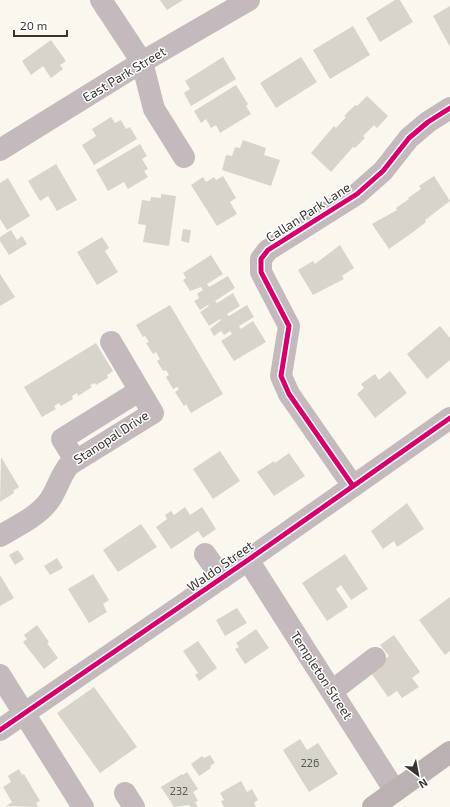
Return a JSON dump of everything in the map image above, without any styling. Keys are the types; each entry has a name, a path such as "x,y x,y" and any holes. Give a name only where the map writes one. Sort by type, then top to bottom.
{"main road":[{"path":"373,807 450,752"}],"street":[{"path":"102,0 142,62 154,109 184,157"},
{"name":"East Park Street","path":"0,150 142,62 249,0"},
{"name":"Callan Park Lane","path":"353,486 289,394 281,376 289,326 261,272 261,259 268,250 357,194 382,171 409,138 428,122 450,108"},
{"name":"Stanopal Drive","path":"0,536 41,510 50,500 64,471 75,460 153,413 111,342"},
{"name":"Waldo Street","path":"0,730 248,560 450,418"},
{"path":"205,554 222,578"},
{"name":"Templeton Street","path":"248,560 395,791"},
{"path":"332,691 375,658"},
{"path":"0,675 83,807"}],"building":[{"path":"160,0 183,0 167,10"},
{"path":"395,0 400,0 413,22 380,42 366,18"},
{"path":"450,6 450,47 433,16"},
{"path":"353,26 370,55 330,79 313,50"},
{"path":"51,40 66,61 60,65 63,69 51,78 43,66 31,75 22,61"},
{"path":"223,57 236,79 191,106 184,93 190,89 185,81"},
{"path":"301,57 317,82 276,108 260,83"},
{"path":"236,85 248,104 246,106 251,114 220,133 216,125 211,128 206,119 201,123 194,111"},
{"path":"367,96 388,116 377,128 374,125 363,136 365,138 355,148 353,147 331,172 311,153 334,126 336,128 346,117 344,116"},
{"path":"111,117 115,123 121,120 126,129 130,127 137,139 94,165 82,145 96,136 92,129"},
{"path":"243,140 266,148 264,155 280,160 271,186 222,170 226,155 232,156 235,147 240,148"},
{"path":"140,144 147,156 142,159 148,169 144,171 148,177 128,189 124,182 108,191 96,170"},
{"path":"56,164 77,200 57,211 48,196 40,201 28,181"},
{"path":"223,176 236,198 230,202 237,214 217,226 191,185 203,177 206,182 214,177 216,180"},
{"path":"434,176 450,201 425,220 426,222 389,249 372,224 397,210 396,208 421,189 419,186"},
{"path":"8,178 30,216 7,230 0,219 0,183"},
{"path":"161,194 176,196 169,246 143,242 146,225 138,224 142,200 150,201 151,197 161,198"},
{"path":"183,229 191,230 189,243 181,241"},
{"path":"11,230 17,240 22,236 27,244 9,255 0,241 0,237"},
{"path":"102,237 109,248 105,251 118,272 97,285 77,252"},
{"path":"340,245 354,268 342,276 344,279 313,295 298,270 313,261 315,264"},
{"path":"211,255 223,274 207,284 209,287 228,276 235,288 215,301 217,303 233,293 240,306 227,314 229,316 247,305 254,317 239,326 241,329 253,321 266,342 234,361 221,341 232,334 230,331 224,335 221,331 214,336 210,329 221,320 220,319 209,326 200,312 209,306 208,305 200,310 194,301 199,298 197,294 203,290 201,287 190,291 183,280 186,278 183,273"},
{"path":"0,274 15,297 0,306"},
{"path":"170,305 223,394 191,413 186,404 184,406 175,392 179,389 178,387 173,389 166,377 169,375 166,370 163,371 157,361 160,359 156,352 153,354 146,343 149,342 145,336 143,337 136,325"},
{"path":"440,326 450,338 450,360 427,379 407,354"},
{"path":"96,343 113,371 107,375 108,378 96,385 95,383 90,385 92,387 78,396 77,393 72,396 73,399 61,406 59,403 54,406 56,409 42,417 24,387"},
{"path":"390,371 407,393 375,418 357,394 364,388 361,384 375,374 379,380"},
{"path":"220,451 240,481 213,499 193,469"},
{"path":"289,453 305,476 274,496 257,472 274,461 275,463"},
{"path":"1,457 19,487 13,491 14,493 0,502"},
{"path":"407,503 424,529 397,547 394,541 383,549 371,531"},
{"path":"185,507 190,515 202,507 216,529 203,538 198,531 171,549 156,527 167,519 165,515 171,511 174,515"},
{"path":"141,524 157,547 118,572 103,550"},
{"path":"18,550 24,559 15,565 9,555"},
{"path":"345,554 368,589 351,600 341,585 336,589 348,607 327,621 302,583"},
{"path":"57,558 63,568 50,575 44,566"},
{"path":"93,574 109,600 103,604 107,612 89,623 68,589"},
{"path":"0,575 14,598 0,606"},
{"path":"450,597 450,651 445,655 419,620"},
{"path":"237,608 247,623 225,636 216,620"},
{"path":"37,625 49,642 47,643 58,658 44,669 23,642 27,639 24,635"},
{"path":"256,629 269,648 245,664 235,649 239,647 236,643"},
{"path":"394,635 420,672 412,678 419,687 402,698 397,691 388,697 369,670 389,656 380,645"},
{"path":"198,641 217,668 199,681 195,675 198,673 183,651"},
{"path":"94,687 137,747 100,773 57,713"},
{"path":"300,739 307,750 318,743 338,774 309,792 283,750"},
{"path":"210,755 215,763 210,766 211,768 199,776 191,764 202,756 204,758"},
{"path":"19,769 22,775 24,774 40,801 36,803 38,807 6,806 12,802 3,787 11,782 8,776"},
{"path":"187,772 198,789 193,792 198,801 195,802 198,807 190,807 189,805 174,807 161,787"},
{"path":"241,781 247,792 252,789 258,800 254,803 256,807 224,807 221,801 224,800 220,793"}],"cycle path":[{"path":"353,486 289,394 281,376 289,326 261,272 261,259 268,250 357,194 383,171 409,138 428,122 450,108"},
{"path":"0,730 248,560 450,418"}]}
